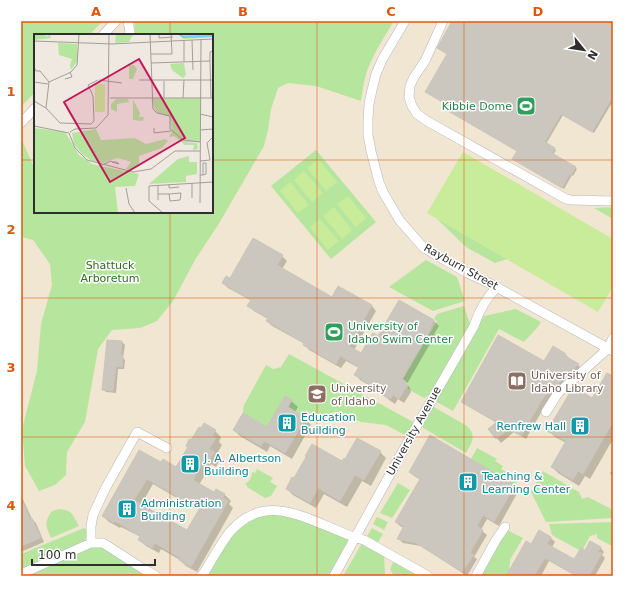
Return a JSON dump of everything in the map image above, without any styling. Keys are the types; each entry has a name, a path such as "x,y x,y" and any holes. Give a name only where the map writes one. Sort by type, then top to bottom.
{"street":[{"path":"104,34 116,21"},
{"path":"128,21 129,34"},
{"name":"Rayburn Street","path":"405,21 382,60 376,74 369,104 368,119 368,135 372,160 383,192 400,221 424,248 610,350"},
{"path":"443,21 425,61 414,77 410,86 409,97 417,114 566,199 613,201"},
{"path":"21,123 34,109"},
{"name":"University Avenue","path":"334,576 474,326 479,313 491,293 497,287"},
{"path":"546,412 558,393 610,350 613,338"},
{"path":"91,543 91,526 93,515 105,488 137,432 167,448"},
{"path":"201,576 206,572 211,560 230,532 245,518 256,513 267,511 285,511 308,518 355,538 364,540 428,576"},
{"path":"476,576 505,527"},
{"path":"21,574 91,543 103,543 156,576"}],"shaded area":[{"name":"University of Idaho","path":"21,21 613,21 613,576 21,576"}],"green space":[{"path":"21,21 103,21 90,34 34,34 34,93 21,107"},
{"name":"Shattuck Arboretum","path":"135,21 394,21 376,51 367,71 361,101 316,86 288,83 278,88 271,109 264,146 218,225 195,260 173,301 157,321 140,328 112,330 98,349 85,422 67,452 66,475 55,485 39,491 25,466 22,429 37,371 41,324 52,285 50,264 33,240 21,237 21,141 22,140 34,168 34,213 213,213 213,34 134,34"},
{"path":"316,150 376,222 331,259 271,186"},
{"path":"463,152 613,239 613,287 598,312 427,213"},
{"path":"318,159 337,182 326,191 307,168"},
{"path":"304,171 323,193 312,202 294,180"},
{"path":"290,182 309,205 298,213 280,191"},
{"path":"348,196 366,218 356,227 337,204"},
{"path":"334,207 352,230 342,239 323,216"},
{"path":"613,207 613,219 594,208"},
{"path":"436,218 507,259 495,263 466,247"},
{"path":"320,219 339,241 328,250 310,227"},
{"path":"426,260 457,277 465,301 433,311 389,287"},
{"path":"464,306 470,324 430,394 424,398 408,389 408,383 403,379 437,321 434,319 437,314"},
{"path":"516,309 541,322 537,328 524,342 499,329 453,411 435,401 484,316"},
{"path":"289,354 415,423 407,436 386,425 361,422 338,412 306,418 288,407 292,400 269,428 243,413 244,405 266,365 273,369 281,367"},
{"path":"432,406 467,426 470,430 473,436 466,453 420,426"},
{"path":"477,448 497,459 495,461 503,466 501,469 519,479 515,485 471,459"},
{"path":"257,469 273,478 270,482 277,486 271,496 265,498 247,487 245,484 252,476 252,472 255,473"},
{"path":"543,471 579,492 582,499 588,497 613,510 613,518 546,522 531,492"},
{"path":"398,483 410,490 392,518 380,513"},
{"path":"58,509 67,510 72,513 79,526 51,538 47,528 47,519 51,512"},
{"path":"285,511 355,538 334,576 201,576 245,518"},
{"path":"377,517 388,522 384,530 373,524"},
{"path":"613,522 612,546 597,538 597,534 590,536 583,549 581,548 579,550 552,535 549,524"},
{"path":"84,528 87,530 85,541 21,569 21,554"},
{"path":"372,528 383,534 378,542 367,536"},
{"path":"507,530 523,538 510,560 509,576 481,576"},
{"path":"364,540 384,555 385,574 383,576 343,576"},
{"path":"103,543 156,576 21,576"},
{"path":"395,558 428,576 394,576 390,569"}],"building":[{"name":"Kibbie Dome","path":"452,21 613,21 613,96 592,132 561,114 545,142 555,148 552,153 576,167 562,188 512,159 517,151 443,108 446,104 425,92 447,54 437,48"},
{"path":"253,238 283,255 277,265 332,297 338,286 372,305 349,346 361,353 373,333 378,336 399,300 434,320 431,329 402,379 406,382 407,386 399,399 393,395 390,399 382,395 384,392 354,375 359,367 340,356 336,364 266,321 268,318 247,306 251,300 222,283 226,276 230,278"},
{"name":"University of Idaho Library","path":"498,335 544,361 553,346 566,354 565,356 579,364 543,398 521,436 509,429 496,439 488,429 497,422 461,402"},
{"path":"107,340 122,341 122,367 116,366 113,391 102,390"},
{"name":"Renfrew Hall","path":"607,373 613,376 613,422 583,474 578,471 573,480 551,467 566,441 547,431 574,387 592,398"},
{"name":"Education Building","path":"285,396 292,400 288,407 306,418 285,453 264,441 261,446 233,430 243,413 267,427"},
{"name":"Administration Building","path":"204,423 216,430 212,436 216,438 209,449 215,452 209,461 205,459 193,480 214,492 216,489 225,494 223,498 228,501 191,567 179,560 180,558 155,543 152,548 138,540 140,536 115,521 114,523 102,516 139,450 161,462 163,459 176,467 188,447 186,446 189,439 191,440 199,427 201,428","holes":["147,479 188,503 190,499 201,506 187,530 134,500"]},
{"path":"430,435 515,485 494,522 483,515 477,526 483,530 470,553 474,555 462,572 416,543 397,539 404,526 395,522 420,479 409,472"},
{"path":"357,438 381,451 364,480 355,475 340,501 318,488 310,503 286,489 292,477 294,478 312,444 342,461 344,458 345,459"},
{"path":"21,498 30,519 32,518 41,538 21,546"},
{"path":"539,530 551,537 547,544 574,559 581,548 585,550 590,541 601,547 598,552 602,553 589,576 577,576 545,558 534,576 506,576 526,541 531,544"}],"place":[{"name":"Kibbie Dome","path":"526,106"},
{"name":"University of Idaho Swim Center","path":"334,332"},
{"name":"University of Idaho Library","path":"517,381"},
{"name":"University of Idaho","path":"317,394"},
{"name":"Education Building","path":"287,423"},
{"name":"Renfrew Hall","path":"580,426"},
{"name":"J. A. Albertson Building","path":"190,464"},
{"name":"Teaching & Learning Center","path":"468,482"},
{"name":"Administration Building","path":"127,509"}]}
